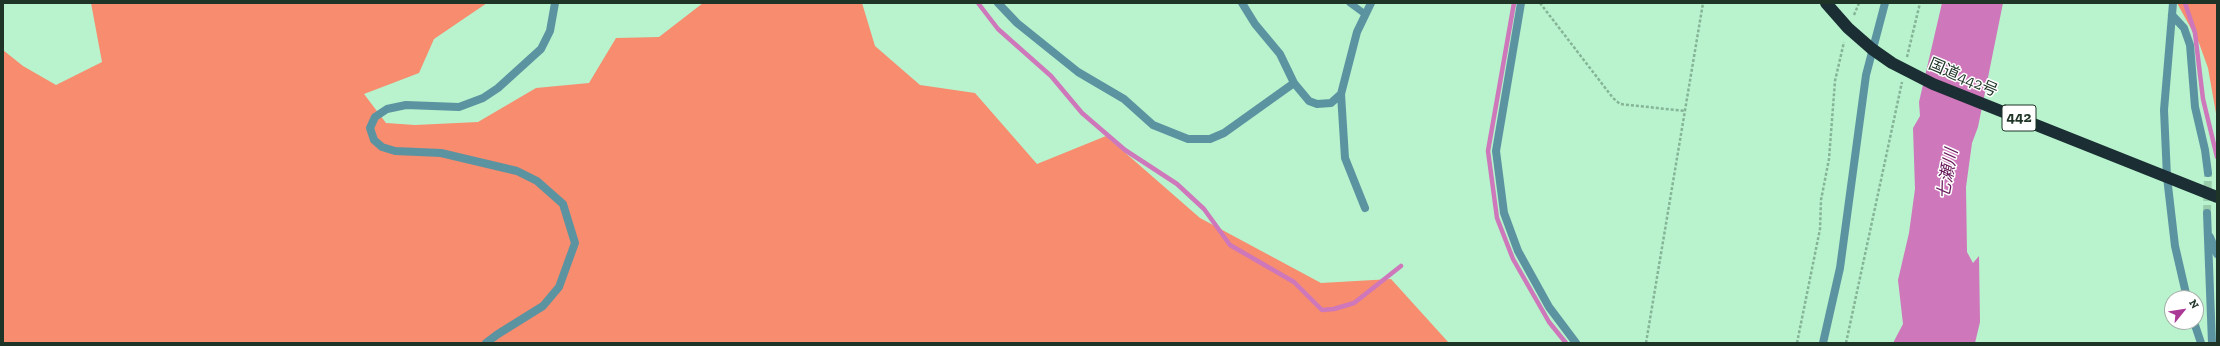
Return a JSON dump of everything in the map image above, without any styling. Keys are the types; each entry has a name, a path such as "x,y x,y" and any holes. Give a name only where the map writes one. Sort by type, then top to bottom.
{"highway":[{"name":"国道442号","path":"1826,3 1848,28 1872,49 1892,63 1933,84 2217,197"}],"street":[{"path":"486,343 543,306 559,287 575,243 563,204 538,181 517,171 441,153 395,151 382,147 374,140 370,128 375,117 387,109 406,105 458,106 483,98 498,88 541,49 550,31 555,3"},
{"path":"998,3 1017,23 1078,72 1124,99 1153,125 1188,139 1210,139 1224,133 1294,83"},
{"path":"1242,3 1255,24 1280,54 1294,83 1302,94 1315,103 1331,103 1340,94"},
{"path":"1365,208 1344,158 1340,94 1357,32 1372,3"},
{"path":"1521,3 1496,151 1504,213 1518,251 1549,307 1576,343"},
{"path":"1823,343 1840,268 1865,83 1872,49 1885,3"},
{"path":"2172,3 2164,110 2167,177 2174,238 2185,290"},
{"path":"2172,14 2184,28 2190,45 2195,107 2205,150 2208,173"},
{"path":"2207,213 2212,343"},
{"path":"2208,233 2217,235"},
{"path":"2208,233 2217,254"},
{"path":"2197,330 2201,343"}],"lane":[{"path":"1350,3 1365,14"}],"path":[{"path":"1540,3 1613,98 1620,104 1685,111"},
{"path":"1646,343 1703,3"},
{"path":"1852,20 1859,3"},
{"path":"1906,61 1920,3"},
{"path":"1797,343 1820,229 1821,200 1829,159 1835,81 1845,40"},
{"path":"1846,343 1904,74"}],"shaded area":[{"path":"91,3 487,3 434,39 419,73 364,94 386,123 415,125 478,122 536,88 589,83 616,38 659,37 703,3 862,3 875,46 920,85 975,93 1037,164 1106,136 1200,218 1321,283 1391,279 1449,343 3,343 3,50 23,66 56,85 102,62"},
{"path":"2177,3 2217,3 2217,119 2208,68 2199,43"}],"water":[{"name":"七瀬川","path":"1942,3 2003,3 1978,127 1972,143 1966,187 1967,252 1973,263 1979,256 1980,322 1975,343 1893,343 1903,324 1898,280 1909,233 1915,189 1913,128 1920,116 1919,102"}],"waterway":[{"path":"978,3 998,29 1051,76 1082,113 1125,150 1177,184 1204,209 1230,245 1294,282 1322,310 1334,309 1354,303 1401,266"},
{"path":"1514,3 1488,151 1497,218 1513,259 1549,322 1566,343"},
{"path":"2185,3 2195,33 2203,99 2217,157"}],"tunnel":[{"path":"2207,213 2208,173"}]}
